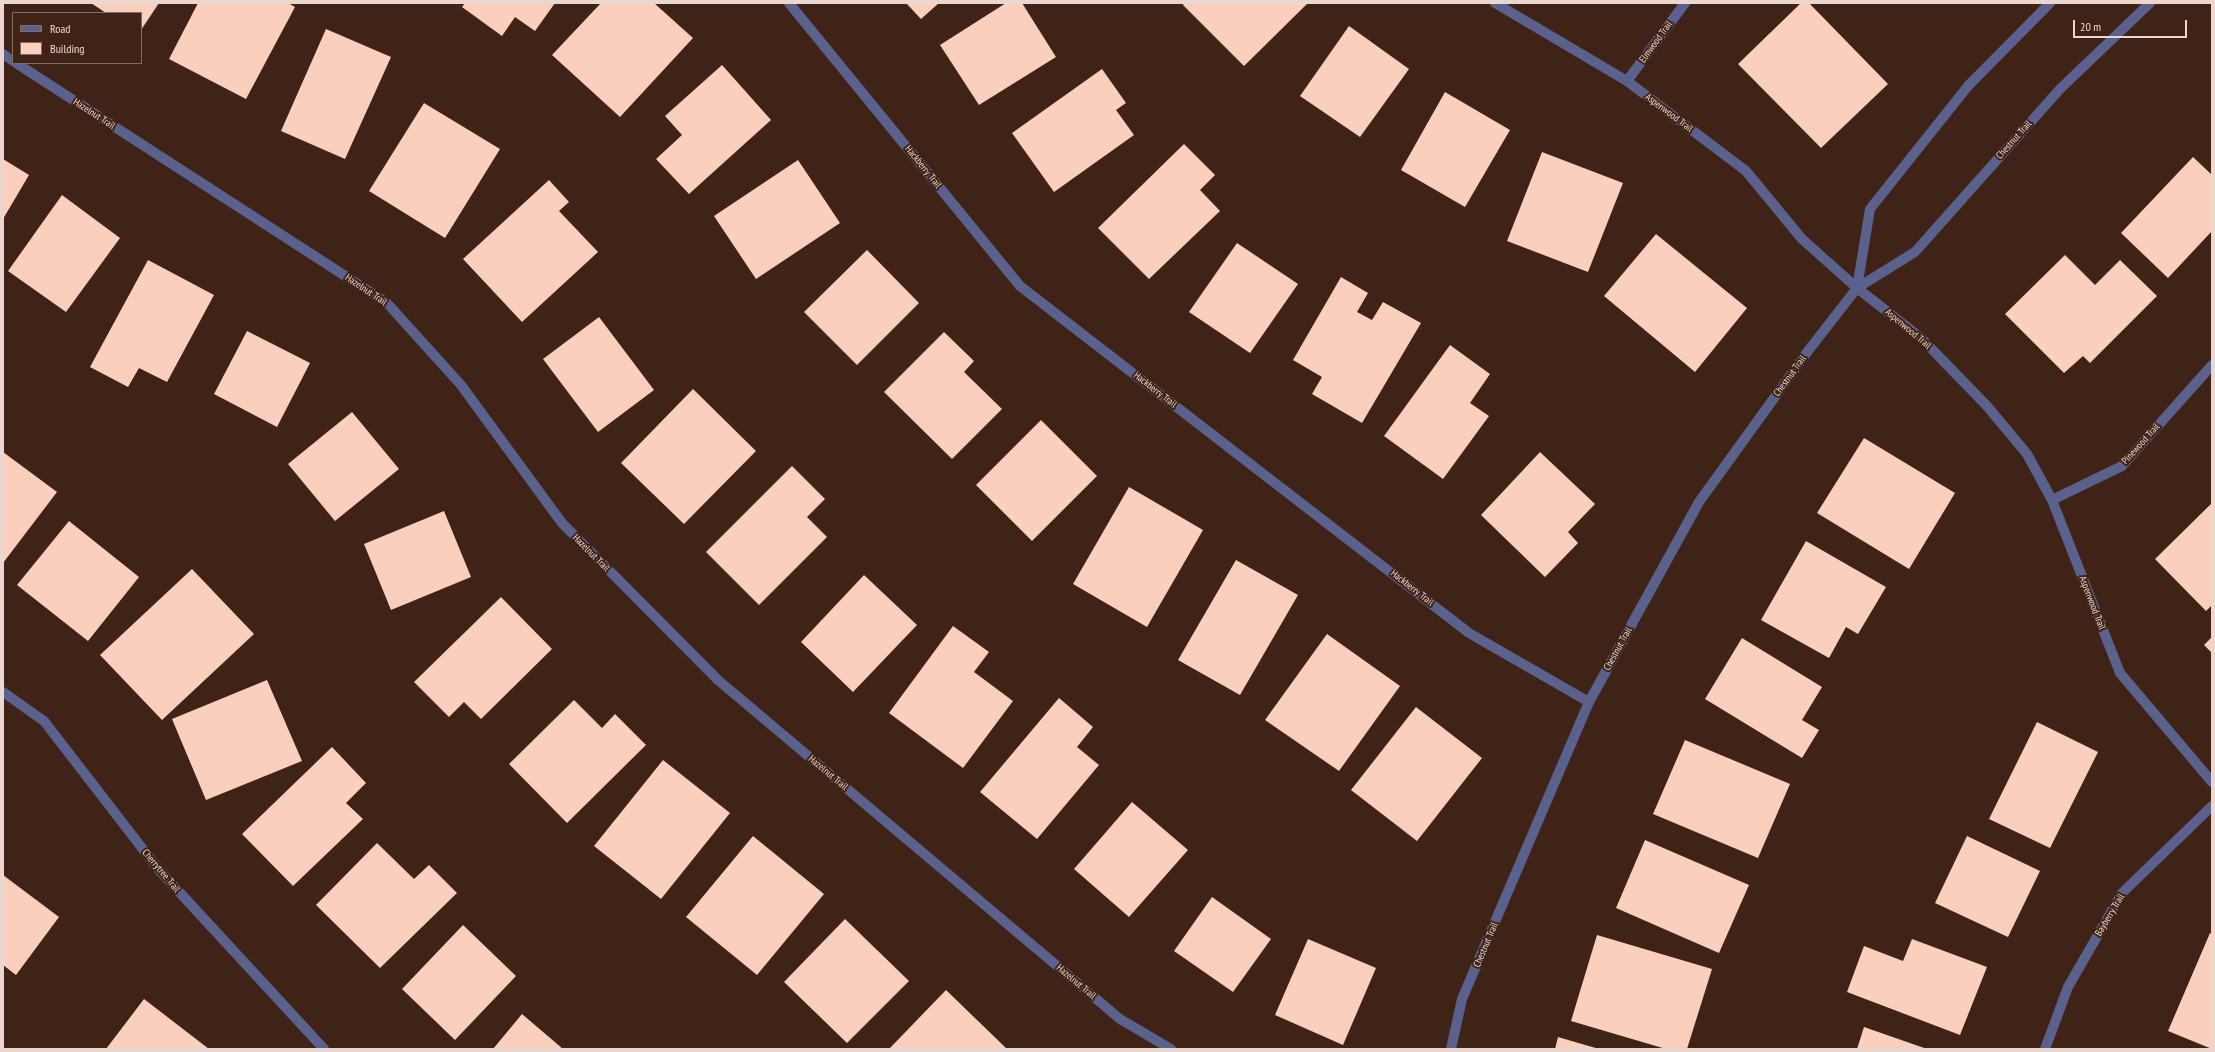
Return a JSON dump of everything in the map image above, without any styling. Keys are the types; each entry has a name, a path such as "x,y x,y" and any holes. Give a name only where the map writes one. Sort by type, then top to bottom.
{"street":[{"name":"Hackberry Trail","path":"789,3 1020,286 1469,633 1589,702"},
{"name":"Aspenwood Trail","path":"1495,3 1627,81 1746,171 1802,239 1857,288 1921,338 1986,406 2026,454 2052,500 2120,673 2212,782"},
{"name":"Elmwood Trail","path":"1627,81 1685,3"},
{"name":"Chestnut Trail","path":"1857,288 1870,209 1968,86 2050,3"},
{"name":"Chestnut Trail","path":"1450,1049 1462,999 1589,702 1699,502 1808,351 1857,288 1915,252 2060,89 2150,3"},
{"path":"3,54 12,60"},
{"name":"Hazelnut Trail","path":"18,64 387,303 461,385 562,523 718,680 1120,1020 1171,1049"},
{"name":"Pinewood Trail","path":"2052,500 2122,466 2212,365"},
{"name":"Cherrytree Trail","path":"3,692 44,721 159,870 324,1049"},
{"name":"Bayberry Trail","path":"2045,1049 2068,987 2122,893 2212,806"}],"building":[{"path":"91,3 159,3 142,28 142,12 104,12"},
{"path":"198,3 288,3 295,7 246,99 169,59"},
{"path":"465,3 555,3 535,31 515,17 502,36 462,7"},
{"path":"601,3 654,3 693,38 620,117 552,55"},
{"path":"906,3 939,3 921,19"},
{"path":"1006,3 1022,3 1056,57 979,105 940,45"},
{"path":"1184,3 1308,3 1244,66 1183,5"},
{"path":"1801,3 1809,3 1888,84 1821,148 1738,64"},
{"path":"1349,26 1409,69 1360,137 1300,96"},
{"path":"326,29 391,57 345,159 281,131"},
{"path":"722,65 771,120 689,194 656,159 682,135 665,116"},
{"path":"1102,69 1126,103 1116,110 1134,135 1054,192 1012,133"},
{"path":"1445,92 1510,130 1465,207 1401,170"},
{"path":"424,103 500,149 445,238 369,191"},
{"path":"1184,144 1215,175 1200,190 1220,211 1149,279 1098,228"},
{"path":"1542,152 1623,183 1588,272 1507,241"},
{"path":"2193,157 2212,175 2212,231 2168,278 2121,233"},
{"path":"3,159 29,175 3,219"},
{"path":"798,160 840,223 756,279 714,216"},
{"path":"549,180 569,202 559,211 598,252 522,322 463,259"},
{"path":"62,195 120,238 66,312 8,271"},
{"path":"1656,234 1747,308 1695,372 1604,296"},
{"path":"1237,243 1298,284 1250,353 1189,312"},
{"path":"867,250 919,303 857,365 804,312"},
{"path":"2065,255 2095,285 2120,260 2157,296 2090,363 2083,356 2064,373 2005,314"},
{"path":"148,260 214,295 167,382 139,368 128,387 90,367"},
{"path":"1341,277 1368,293 1357,312 1372,320 1383,302 1421,323 1362,423 1312,394 1322,377 1293,360"},
{"path":"599,317 654,390 598,432 543,359"},
{"path":"247,331 310,363 277,427 214,394"},
{"path":"944,332 974,361 964,372 1002,409 952,459 884,392"},
{"path":"1450,345 1490,374 1470,403 1489,416 1443,479 1384,436"},
{"path":"693,389 756,451 684,524 621,463"},
{"path":"352,412 399,469 335,521 288,464"},
{"path":"1041,420 1097,476 1032,541 976,485"},
{"path":"1864,438 1955,493 1909,569 1817,513"},
{"path":"3,452 57,492 3,563"},
{"path":"1540,452 1595,504 1568,532 1578,543 1545,577 1481,515"},
{"path":"792,466 825,499 807,517 827,537 759,605 706,552"},
{"path":"1129,487 1203,530 1147,627 1073,584"},
{"path":"2212,503 2212,605 2206,611 2155,559"},
{"path":"444,511 471,577 391,610 364,544"},
{"path":"69,521 139,577 88,641 17,585"},
{"path":"1806,541 1886,587 1858,634 1846,627 1829,658 1761,620"},
{"path":"1236,560 1298,595 1240,695 1178,660"},
{"path":"192,569 254,634 162,720 100,655"},
{"path":"864,575 917,625 853,692 801,642"},
{"path":"501,597 552,649 481,719 464,702 449,717 414,682"},
{"path":"953,626 989,652 974,672 1013,701 963,768 889,713"},
{"path":"1327,634 1400,686 1339,771 1265,720"},
{"path":"2212,637 2212,653 2204,645"},
{"path":"1742,638 1822,687 1802,720 1819,730 1802,758 1705,699"},
{"path":"267,680 302,761 206,800 172,719"},
{"path":"1059,698 1093,727 1077,747 1099,765 1037,839 980,792"},
{"path":"574,700 602,728 615,714 646,745 567,823 509,764"},
{"path":"1416,707 1482,758 1417,841 1351,790"},
{"path":"2037,722 2098,752 2050,848 1989,819"},
{"path":"1685,740 1790,784 1758,858 1653,814"},
{"path":"332,747 366,783 346,803 363,819 293,886 242,834"},
{"path":"663,760 730,813 661,899 594,846"},
{"path":"1132,802 1188,850 1129,917 1074,869"},
{"path":"753,836 824,894 757,975 686,917"},
{"path":"1967,836 2040,871 2008,937 1935,903"},
{"path":"1645,840 1749,885 1719,953 1616,908"},
{"path":"377,843 414,879 429,865 457,893 380,968 316,905"},
{"path":"3,875 59,917 16,975 3,965"},
{"path":"1212,897 1271,939 1233,992 1174,951"},
{"path":"845,919 909,981 847,1043 784,982"},
{"path":"463,925 516,976 455,1040 402,989"},
{"path":"2210,933 2212,934 2212,1049 2168,1031"},
{"path":"1597,935 1712,969 1687,1049 1666,1049 1571,1021"},
{"path":"1308,939 1376,968 1343,1045 1275,1015"},
{"path":"1912,939 1987,967 1960,1035 1847,992 1864,946 1903,961"},
{"path":"946,990 1007,1049 889,1049"},
{"path":"144,999 209,1049 106,1049"},
{"path":"522,1014 563,1049 493,1049"},
{"path":"1864,1027 1927,1049 1857,1049"},
{"path":"1558,1037 1599,1049 1555,1049"}]}
